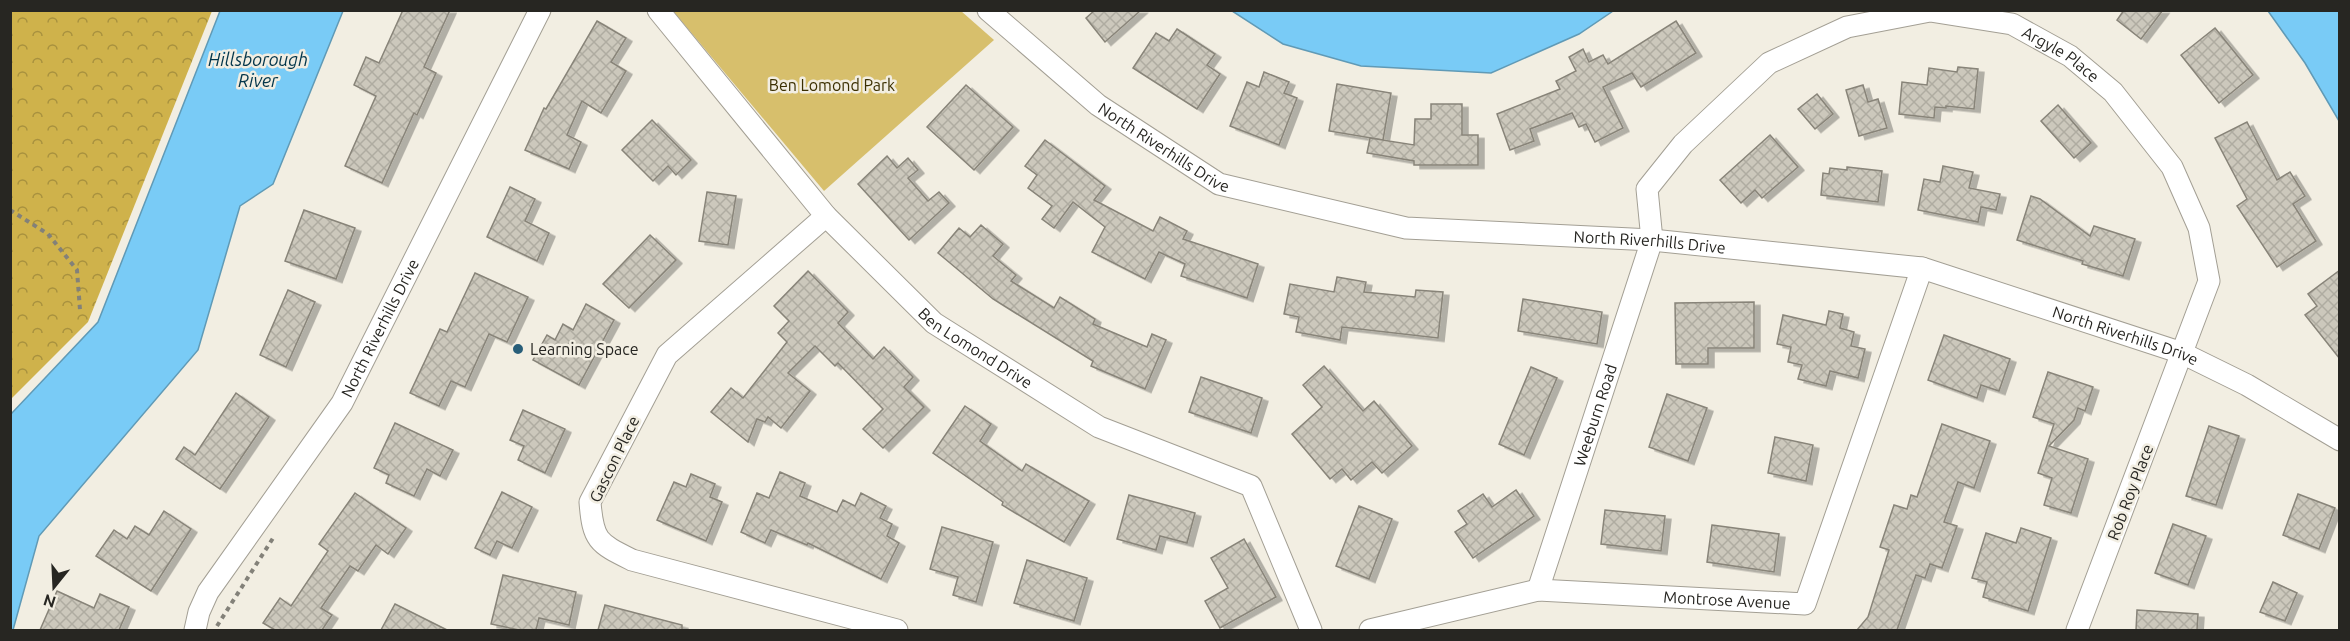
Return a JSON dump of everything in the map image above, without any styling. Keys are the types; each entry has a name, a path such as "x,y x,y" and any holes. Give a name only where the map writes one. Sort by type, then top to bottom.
{"street":[{"name":"North Riverhills Drive","path":"195,630 199,612 208,592 342,403 540,10"},
{"name":"Ben Lomond Drive","path":"658,10 826,216 934,323 1099,427 1251,486 1311,630"},
{"name":"North Riverhills Drive","path":"988,10 1098,105 1220,184 1406,228 1652,240 1922,268 2182,353 2247,385 2340,440"},
{"name":"Argyle Place","path":"1652,240 1647,189 1683,144 1769,63 1847,27 1930,11 2012,24 2070,56 2114,92 2172,167 2199,228 2209,281 2182,353"},
{"name":"Gascon Place","path":"826,216 667,355 590,502 592,526 604,545 632,560 897,630"},
{"name":"Weeburn Road","path":"1538,590 1652,240"},
{"name":"Montrose Avenue","path":"1370,630 1538,590 1805,604 1922,268"},
{"name":"Rob Roy Place","path":"2077,630 2182,353"}],"path":[{"path":"10,210 48,234 77,270 80,310"}],"green space":[{"path":"11,10 212,11 88,322 11,399"},
{"name":"Ben Lomond Park","path":"673,11 961,11 994,40 824,191"}],"water":[{"name":"Hillsborough River","path":"220,11 343,11 273,184 240,206 198,350 39,536 13,630 11,630 11,414 98,322"},
{"path":"1232,11 1613,11 1579,34 1491,73 1361,66 1283,44"},
{"path":"2268,11 2339,11 2339,121 2305,63"}],"building":[{"path":"403,10 450,10 424,67 436,73 417,115 414,113 382,183 345,166 376,96 354,85 366,57 379,63"},
{"path":"1095,10 1141,10 1105,42 1086,18"},
{"path":"2124,10 2163,10 2141,39 2117,20"},
{"path":"597,21 626,38 611,62 626,71 601,113 582,101 567,135 581,142 569,169 525,150 544,108 546,109"},
{"path":"1676,21 1696,53 1641,87 1632,73 1603,87 1623,128 1595,142 1586,124 1579,127 1572,113 1530,129 1534,141 1510,150 1497,114 1560,89 1556,81 1576,71 1569,57 1583,49 1589,62 1603,55 1608,64"},
{"path":"2215,28 2253,75 2219,103 2181,55"},
{"path":"1177,29 1215,54 1207,65 1220,74 1197,109 1133,68 1156,33 1169,41"},
{"path":"1958,67 1978,69 1974,109 1935,107 1934,118 1899,114 1902,82 1927,85 1929,68 1957,72"},
{"path":"1264,72 1289,82 1284,93 1297,98 1279,145 1230,126 1247,82 1259,87"},
{"path":"1337,84 1391,93 1383,140 1329,131"},
{"path":"966,85 1013,127 974,170 927,127"},
{"path":"1863,85 1868,102 1878,99 1887,128 1859,136 1846,90"},
{"path":"1817,94 1833,114 1815,129 1798,109"},
{"path":"1431,104 1462,104 1462,135 1478,135 1478,165 1414,165 1414,161 1367,153 1370,138 1414,145 1415,119 1431,119"},
{"path":"2058,105 2091,143 2074,158 2041,121"},
{"path":"652,120 691,160 676,175 668,166 653,181 622,150"},
{"path":"2247,122 2277,180 2290,172 2305,196 2293,204 2316,241 2277,267 2237,206 2247,199 2215,138"},
{"path":"1770,135 1798,167 1762,198 1755,190 1741,203 1720,180"},
{"path":"1045,140 1105,186 1094,200 1153,231 1160,217 1187,231 1183,239 1258,264 1247,298 1181,276 1185,264 1159,252 1145,279 1092,252 1105,227 1073,202 1054,228 1042,219 1052,206 1028,188 1037,175 1025,166"},
{"path":"887,156 897,168 908,158 918,170 908,178 928,201 939,192 949,203 909,240 858,184"},
{"path":"1943,166 1973,172 1969,188 2000,194 1996,210 1981,207 1978,222 1918,210 1924,179 1940,182"},
{"path":"1847,167 1882,171 1878,202 1821,195 1823,173 1829,174 1830,168 1847,170"},
{"path":"510,187 535,199 525,221 549,233 537,261 487,237"},
{"path":"707,192 736,196 728,245 699,241"},
{"path":"2031,196 2040,199 2090,236 2094,226 2135,239 2123,276 2082,264 2083,261 2017,240"},
{"path":"304,210 355,228 336,279 285,261"},
{"path":"981,225 1003,244 993,256 1016,275 1011,281 1054,308 1060,297 1095,319 1093,324 1147,347 1152,334 1166,340 1145,389 1091,366 1093,361 993,299 938,253 959,228 970,237"},
{"path":"650,235 676,260 629,308 603,284"},
{"path":"2340,270 2340,359 2305,315 2317,306 2308,294"},
{"path":"808,271 848,312 838,323 873,359 884,347 913,377 904,387 924,407 883,448 863,429 883,409 838,363 835,366 815,346 788,373 810,391 781,428 768,417 765,422 757,419 748,442 711,412 731,388 743,398 787,342 778,333 789,321 774,306"},
{"path":"475,273 528,297 507,342 489,334 465,387 451,381 439,406 410,393 440,329 447,332"},
{"path":"1337,277 1366,282 1364,292 1415,297 1416,290 1443,292 1438,338 1342,327 1340,340 1296,332 1299,317 1284,314 1290,284 1334,292"},
{"path":"288,290 315,302 286,367 260,355"},
{"path":"1523,299 1602,312 1597,344 1518,331"},
{"path":"1754,302 1754,348 1708,348 1708,364 1676,364 1675,303"},
{"path":"586,304 614,320 579,385 533,360 547,335 555,340 563,324 573,330"},
{"path":"1829,311 1843,314 1840,328 1854,332 1851,346 1865,349 1858,378 1830,371 1826,386 1798,379 1802,365 1788,362 1791,347 1777,344 1783,315 1826,325"},
{"path":"1944,335 2010,359 1999,391 1981,385 1977,398 1928,380"},
{"path":"1324,366 1363,411 1374,401 1412,446 1382,473 1372,462 1351,480 1342,469 1330,479 1292,434 1322,407 1303,385"},
{"path":"1531,367 1557,378 1524,455 1499,444"},
{"path":"2048,372 2093,387 2085,411 2078,408 2074,420 2049,446 2088,459 2071,513 2044,505 2052,478 2038,473 2054,424 2033,417"},
{"path":"1201,377 1262,398 1251,433 1189,412"},
{"path":"236,393 269,417 220,489 176,459 184,447 195,455"},
{"path":"1667,394 1707,408 1688,461 1649,447"},
{"path":"965,406 991,424 980,441 1022,471 1026,464 1089,501 1064,542 1002,505 1003,502 933,453"},
{"path":"523,410 565,429 545,473 518,460 524,446 510,440"},
{"path":"395,423 453,450 440,476 427,469 414,496 386,483 389,475 374,468"},
{"path":"1942,424 1990,441 1974,488 1958,482 1944,522 1957,526 1942,568 1930,564 1925,578 1916,575 1897,630 1857,630 1868,617 1889,550 1880,547 1894,505 1907,509 1911,495 1917,497"},
{"path":"2209,426 2239,436 2216,505 2186,496"},
{"path":"1775,437 1813,445 1806,481 1768,473"},
{"path":"780,472 805,483 800,496 837,512 843,500 855,506 861,493 886,506 880,518 892,524 887,536 899,543 881,579 808,543 807,545 771,530 765,543 741,532 757,493 769,498"},
{"path":"691,474 715,484 710,497 722,502 706,541 657,520 674,482 686,487"},
{"path":"1516,490 1534,516 1473,558 1455,532 1467,524 1458,511 1483,494 1492,507"},
{"path":"502,492 532,507 512,548 497,541 490,555 475,548"},
{"path":"355,493 406,528 388,554 376,545 358,571 350,566 321,608 332,615 322,630 275,630 263,623 280,598 291,606 328,551 319,544"},
{"path":"2298,494 2335,508 2319,549 2283,535"},
{"path":"1129,495 1195,513 1187,543 1160,536 1156,550 1117,539"},
{"path":"1359,506 1392,519 1369,579 1336,566"},
{"path":"1605,510 1665,516 1661,551 1601,544"},
{"path":"164,511 191,529 151,591 96,556 114,530 127,539 135,526 149,535"},
{"path":"2173,524 2206,536 2188,585 2155,573"},
{"path":"1712,525 1779,534 1774,572 1707,562"},
{"path":"942,527 993,542 976,602 953,595 958,577 930,569"},
{"path":"2021,528 2051,538 2028,611 1983,597 1987,582 1972,578 1986,533 2016,543"},
{"path":"1244,539 1276,597 1220,628 1205,601 1228,588 1211,558"},
{"path":"1027,560 1087,578 1074,621 1014,603"},
{"path":"503,575 576,592 569,625 539,618 536,630 519,630 491,624"},
{"path":"2273,582 2297,593 2285,621 2260,612"},
{"path":"57,591 94,608 100,594 129,607 119,630 40,630"},
{"path":"395,604 447,630 381,630"},
{"path":"605,605 682,625 682,630 598,630"},
{"path":"2137,610 2198,614 2197,630 2136,630"}],"place":[{"name":"Learning Space","path":"518,349"}]}
